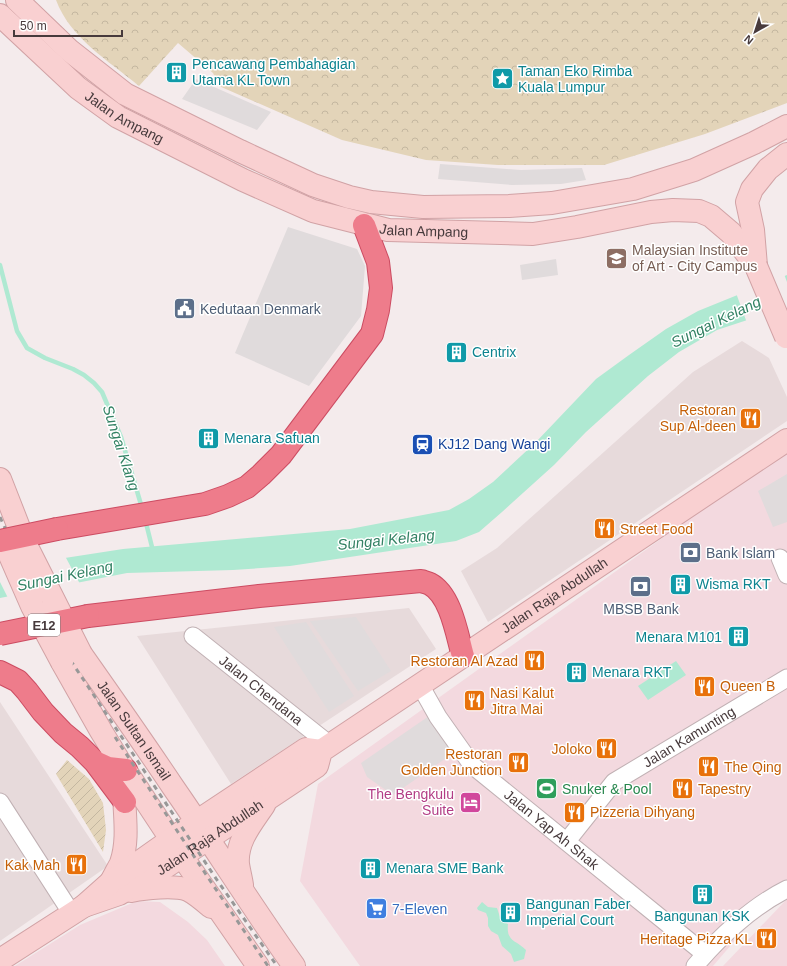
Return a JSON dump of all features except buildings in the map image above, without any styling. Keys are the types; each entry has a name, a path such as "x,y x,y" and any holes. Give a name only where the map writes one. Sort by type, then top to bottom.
{"highway":[{"path":"8,543 57,529 206,504 247,487 261,476 280,455 372,334 378,310 381,288 378,262 364,224"},
{"name":"E12","path":"0,634 88,616 259,596 421,582 431,585 446,602 453,619 463,656"},
{"path":"0,672 18,681 43,712 95,762 125,802"},
{"path":"95,762 108,768 126,770"}],"street":[{"name":"Jalan Ampang","path":"17,0 69,50 125,94 240,151 313,184 348,197 371,202 422,207 509,206 552,203 633,189 694,170 754,143 787,126"},
{"name":"Jalan Ampang","path":"0,14 78,88 118,117 243,180 289,202 313,211 393,230 533,234 651,212 673,210 699,211 711,216 731,233 756,266"},
{"path":"786,339 756,266 753,230 747,202 752,189 768,168 787,154"},
{"name":"Jalan Raja Abdullah","path":"0,960 177,848 306,749 325,748 787,440"},
{"name":"Jalan Sultan Ismail","path":"0,479 8,543 32,606 202,830 243,890 255,911 294,966"},
{"path":"780,558 787,575"},
{"name":"Jalan Chendana","path":"193,636 325,748"},
{"name":"Jalan Sultan Ismail","path":"72,658 101,731 177,848 258,966"},
{"name":"Jalan Kamunting","path":"567,841 614,782 787,678"},
{"name":"Jalan Yap Ah Shak","path":"420,685 438,717 472,765 567,841 700,960"},
{"name":"Jalan Raja Abdullah","path":"202,830 268,798 317,766 325,748"},
{"path":"126,770 124,785 126,836 115,888 167,887 187,890 202,899 230,926"},
{"path":"243,890 238,863 242,838 268,798"},
{"path":"0,802 78,910"},
{"path":"700,960 717,941 769,898 787,889"}],"shaded area":[{"path":"196,79 271,112 257,130 182,99"},
{"path":"440,164 521,170 582,168 586,180 561,184 512,185 438,179"},
{"path":"288,227 357,249 365,266 361,316 309,386 235,353"},
{"path":"556,259 558,275 522,280 520,265"},
{"path":"742,341 769,358 787,397 787,421 488,622 461,571 497,548 693,372"},
{"path":"787,449 787,885 780,888 713,966 360,966 300,881 318,784"},
{"path":"787,474 787,522 773,527 758,491"},
{"path":"409,608 436,649 231,784 137,636"},
{"path":"356,617 391,671 358,691 310,621"},
{"path":"306,622 354,696 329,712 274,627"},
{"path":"0,702 108,866 0,941"},
{"path":"429,716 452,754 393,795 367,777 361,763"},
{"path":"787,899 787,966 723,966"},
{"path":"137,901 160,902 188,922 207,940 225,966 15,966 80,925"}],"green space":[{"name":"Taman Eko Rimba Kuala Lumpur","path":"56,0 787,0 787,103 705,134 604,165 498,165 426,160 342,140 219,86 213,73 178,43 139,86 103,58 81,37 62,14"},
{"path":"67,760 89,779 103,803 106,830 103,852 56,774"}],"water":[{"name":"Sungai Kelang","path":"787,275 787,307 717,330 679,352 648,376 586,432 554,465 479,532 456,541 290,566 233,570 127,573 0,598 0,568 123,549 350,529 449,510 469,499 493,482 536,442 596,379 666,329 698,311"},
{"path":"676,661 686,675 648,700 638,686"},
{"path":"482,902 488,907 497,908 501,920 508,924 510,938 526,950 524,959 514,962 511,954 502,946 498,935 491,931 488,926 488,918 486,913 478,910 477,908"}],"pier":[{"path":"784,274 787,282 787,310 747,323 736,293"},
{"path":"65,556 80,584 8,598 0,582 0,566"}],"waterway":[{"name":"Sungai Klang","path":"0,265 17,331 27,348 45,358 84,375 102,392 121,437 142,508"},
{"name":"Sungai Klang","path":"145,519 153,551"}],"railway":[{"path":"0,517 27,576 69,658 217,880 277,966"},
{"path":"115,737 268,966"}],"place":[{"name":"Pencawang Pembahagian Utama KL Town","path":"177,72"},
{"name":"Taman Eko Rimba Kuala Lumpur","path":"502,79"},
{"name":"Malaysian Institute of Art - City Campus","path":"616,258"},
{"name":"Kedutaan Denmark","path":"184,309"},
{"name":"Centrix","path":"456,352"},
{"name":"Restoran Sup Al-deen","path":"751,418"},
{"name":"Menara Safuan","path":"209,438"},
{"name":"KJ12 Dang Wangi","path":"422,444"},
{"name":"Street Food","path":"605,529"},
{"name":"Bank Islam","path":"690,553"},
{"name":"Wisma RKT","path":"681,584"},
{"name":"MBSB Bank","path":"641,587"},
{"name":"Menara M101","path":"738,637"},
{"name":"Restoran Al Azad","path":"534,661"},
{"name":"Menara RKT","path":"576,672"},
{"name":"Queen B","path":"705,686"},
{"name":"Nasi Kalut Jitra Mai","path":"474,701"},
{"name":"Joloko","path":"607,749"},
{"name":"Restoran Golden Junction","path":"518,762"},
{"name":"The Qing","path":"708,767"},
{"name":"Snuker & Pool","path":"546,789"},
{"name":"Tapestry","path":"682,789"},
{"name":"The Bengkulu Suite","path":"470,802"},
{"name":"Pizzeria Dihyang","path":"575,812"},
{"name":"Kak Mah","path":"76,865"},
{"name":"Menara SME Bank","path":"371,868"},
{"name":"Bangunan KSK","path":"702,894"},
{"name":"7-Eleven","path":"376,909"},
{"name":"Bangunan Faber Imperial Court","path":"510,912"},
{"name":"Heritage Pizza KL","path":"767,939"}]}
